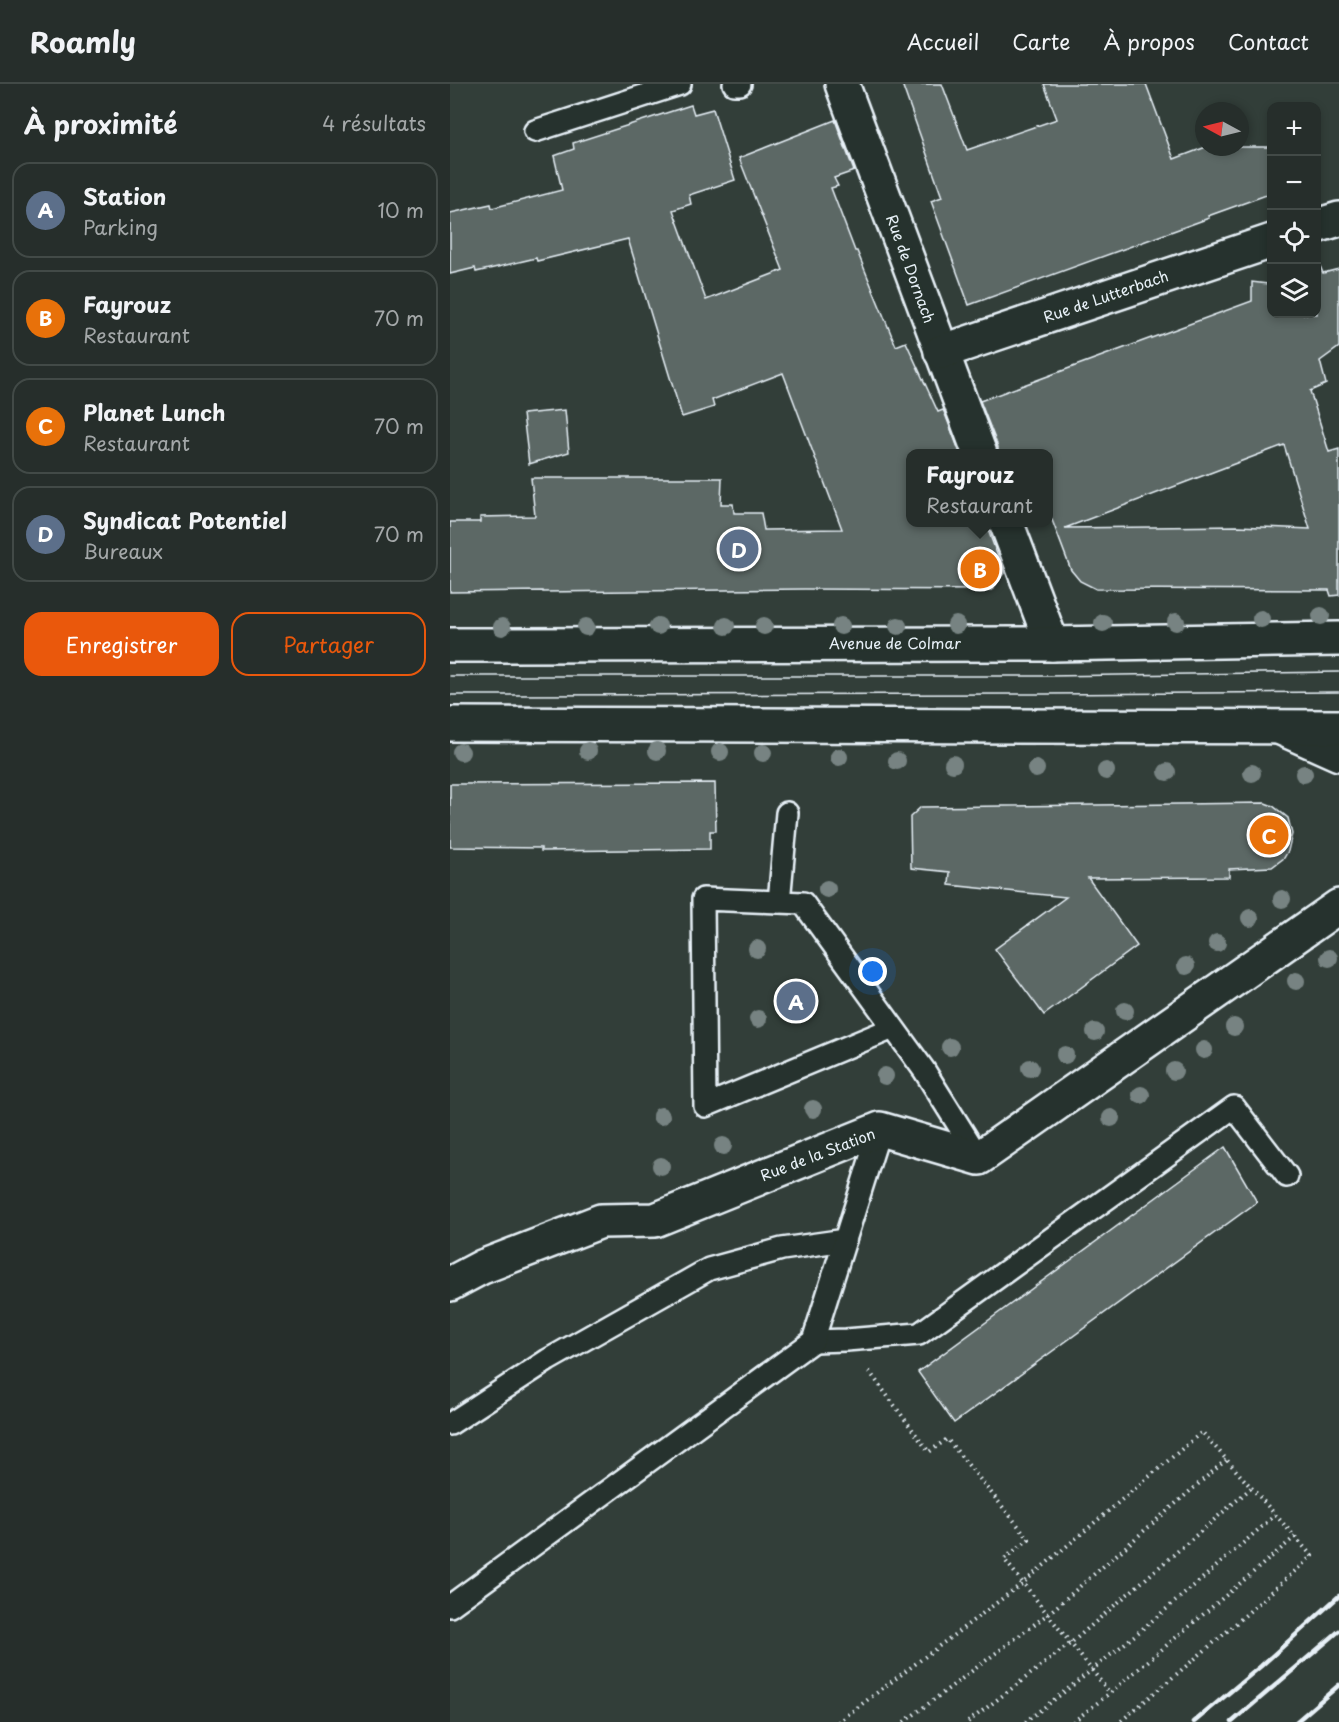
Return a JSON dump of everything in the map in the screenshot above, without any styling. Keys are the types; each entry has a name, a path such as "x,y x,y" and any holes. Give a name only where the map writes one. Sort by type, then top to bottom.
{"street":[{"name":"Rue de Dornach","path":"842,84 978,449"},
{"path":"1321,225 1339,219"},
{"name":"Rue de Lutterbach","path":"941,352 1267,244"},
{"path":"1008,527 1052,644"},
{"name":"Avenue de Colmar","path":"450,645 1052,644 1339,639"},
{"path":"450,724 1339,727"},
{"path":"1281,728 1339,754"},
{"path":"979,1158 1339,906"},
{"name":"Rue de la Station","path":"450,1284 482,1267 600,1221 655,1220 880,1129 979,1158"}],"lane":[{"path":"535,131 680,84"},
{"path":"734,84 740,84"},
{"path":"779,902 787,813"},
{"path":"893,1028 705,1106 703,899 803,903 924,1070 979,1158"},
{"path":"450,1606 813,1341 919,1335 1234,1107 1287,1176"},
{"path":"813,1341 880,1129"},
{"path":"450,1424 548,1360 709,1269 782,1249 845,1240"}],"path":[{"path":"846,1340 929,1452 947,1439 1029,1539 1004,1559 1110,1694"},
{"path":"838,1722 1023,1583 1202,1432 1312,1556 1120,1722"},
{"path":"903,1722 1048,1614 1226,1460"},
{"path":"968,1722 1071,1643 1251,1488"},
{"path":"1025,1722 1092,1671 1193,1588 1275,1515"},
{"path":"1073,1722 1110,1694 1295,1537"}],"building":[{"path":"902,84 942,84 967,150 1057,119 1044,84 1146,84 1174,159 1195,151 1195,156 1249,156 1249,147 1267,147 1267,195 969,305 931,201 942,197"},
{"path":"691,105 694,114 713,109 735,180 689,195 691,204 673,210 706,300 783,270 739,158 835,120 854,171 834,178 838,186 831,188 896,346 906,342 938,412 943,410 945,414 958,449 906,449 906,527 987,527 1004,573 992,590 450,592 450,522 480,522 480,517 535,516 531,478 722,478 721,504 733,504 734,513 761,513 764,530 842,529 783,373 712,400 714,407 682,417 628,239 537,261 536,258 476,272 475,268 450,274 450,213 491,204 492,208 562,190 554,156 574,149 573,143"},
{"path":"1321,268 1323,273 1339,269 1339,347 1320,361 1326,384 1310,391 1329,452 1339,449 1339,595 1331,596 1329,590 1096,589 1080,581 1071,570 1053,523 1053,449 998,449 980,401 1252,301 1252,282 1267,284 1267,318 1321,318","holes":["1284,445 1310,529 1238,526 1065,528"]},
{"path":"565,410 569,452 529,464 523,414"},
{"path":"715,783 716,831 710,831 710,849 541,851 541,848 450,847 450,784"},
{"path":"1265,803 1273,806 1288,818 1292,834 1284,858 1272,867 1229,869 1229,877 1088,878 1137,946 1044,1015 995,949 1066,897 949,885 950,872 911,868 910,817 921,807"},
{"path":"1225,1147 1257,1202 954,1423 918,1372"}],"tram line":[{"path":"450,676 1048,676 1339,672"},
{"path":"450,695 1339,692"}],"railway":[{"path":"1194,1722 1339,1596"},
{"path":"1232,1722 1339,1631"},
{"path":"1296,1722 1339,1685"}],"place":[{"name":"Syndicat Potentiel","path":"739,549"},
{"name":"Fayrouz","path":"980,569"},
{"name":"Planet Lunch","path":"1269,835"},
{"name":"Station","path":"796,1001"}]}
